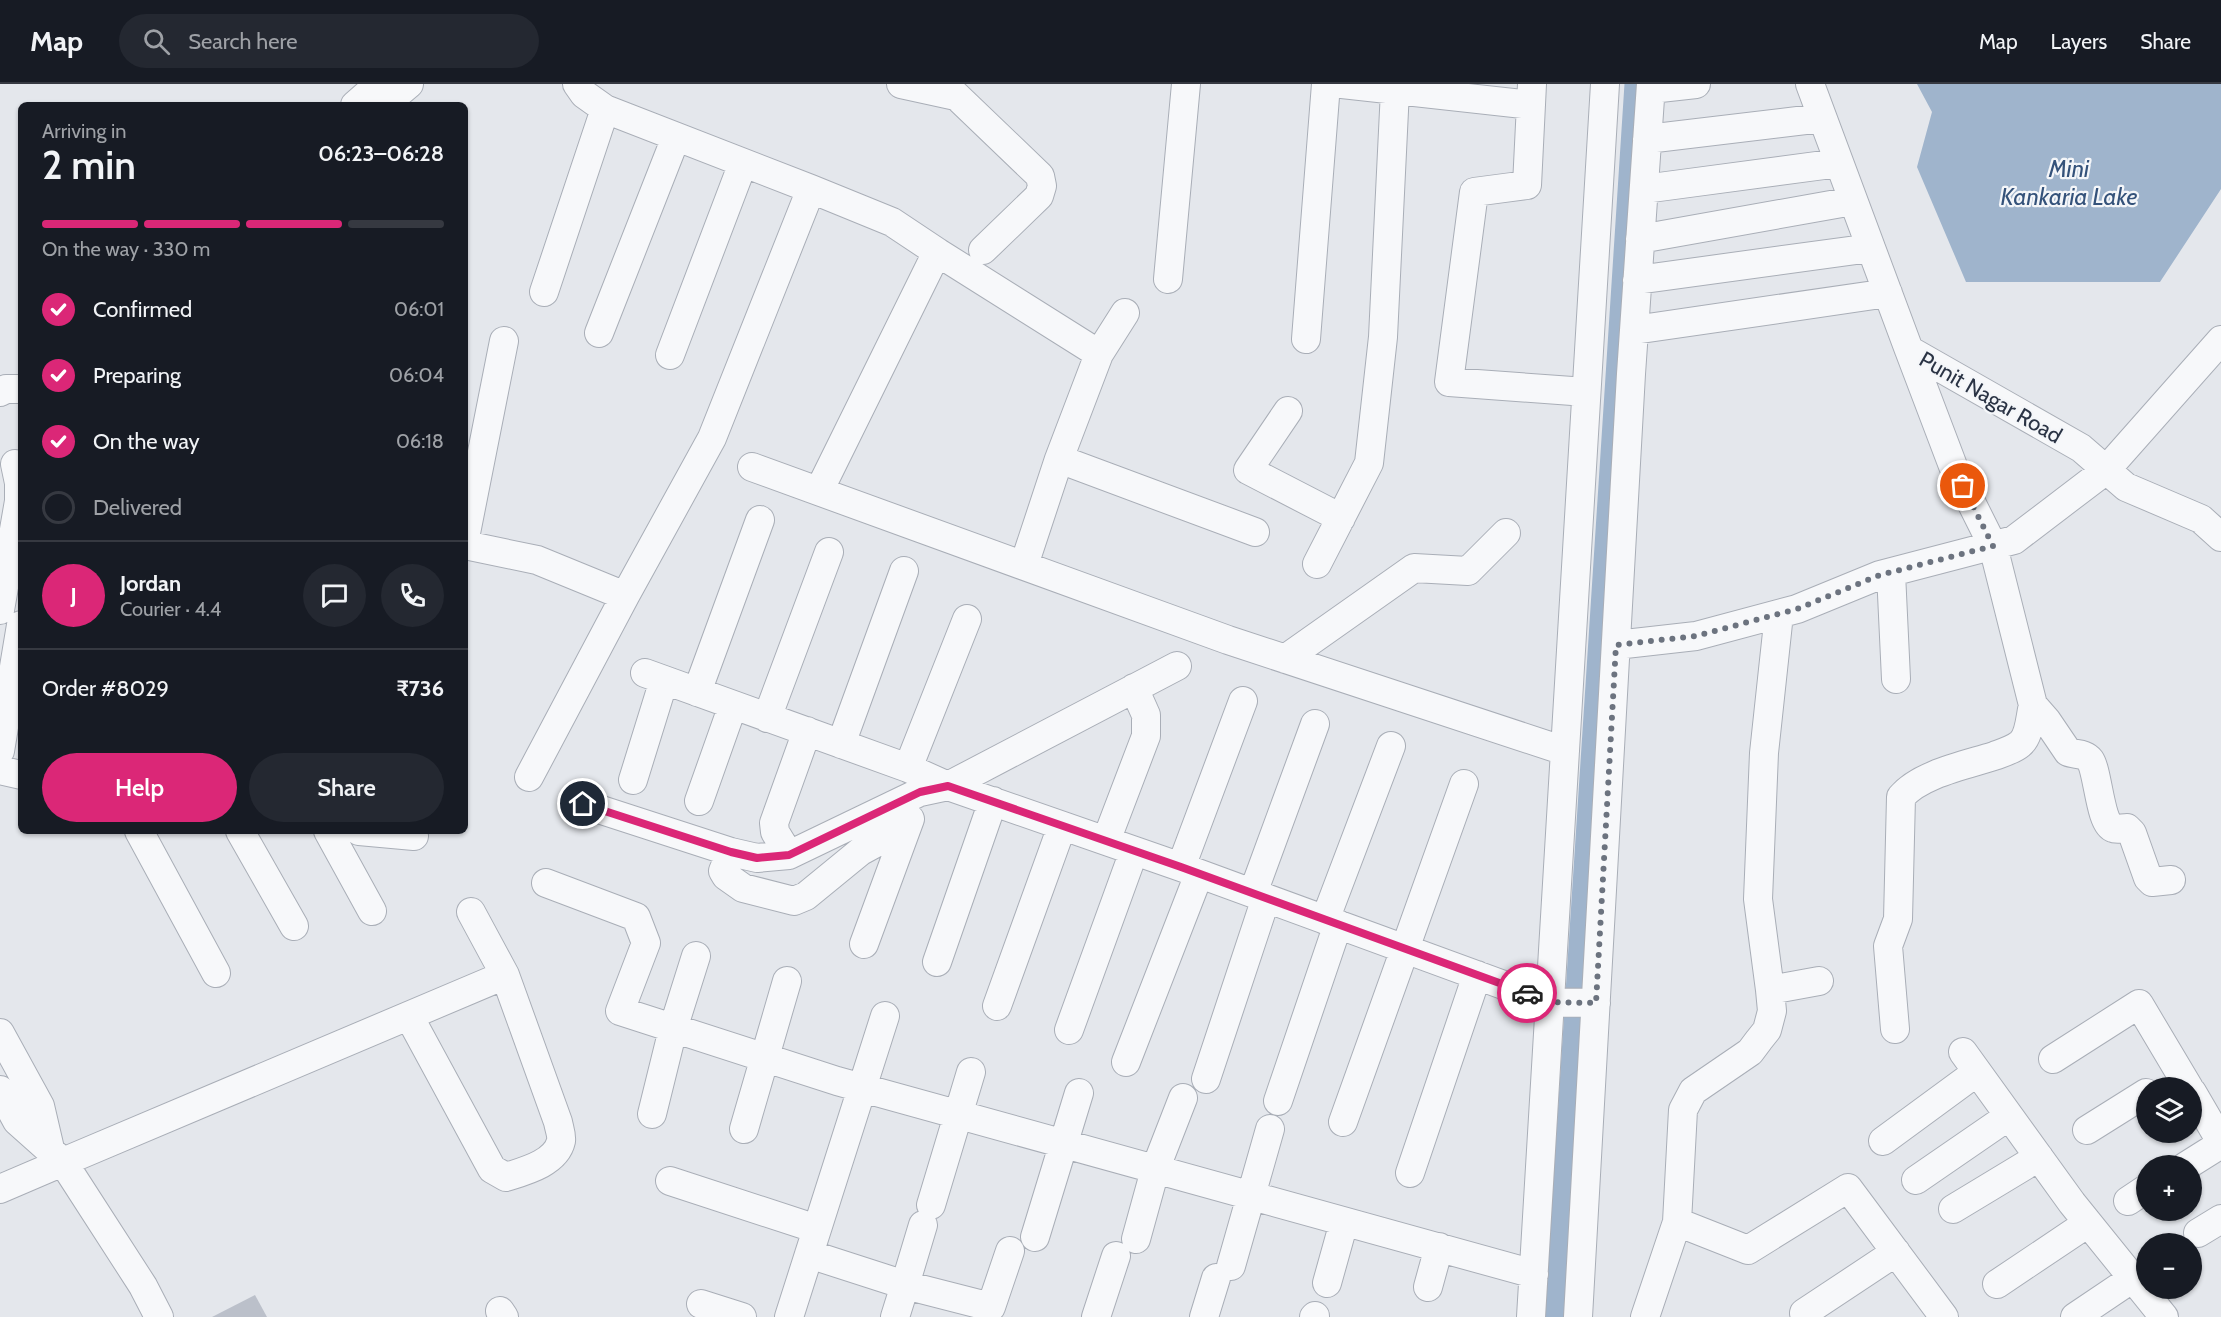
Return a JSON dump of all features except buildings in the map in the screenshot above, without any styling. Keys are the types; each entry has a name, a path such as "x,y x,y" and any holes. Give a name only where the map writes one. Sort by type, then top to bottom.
{"street":[{"path":"358,102 379,84"},
{"path":"388,102 409,84"},
{"path":"577,84 584,94 605,110 892,222 1099,354"},
{"path":"901,84 950,90 1040,176 1042,186 1038,196 983,250"},
{"path":"1168,279 1186,84"},
{"path":"1306,339 1326,84"},
{"path":"1342,84 1395,90 1532,95 1527,185 1474,192 1449,382 1586,392"},
{"path":"1531,1317 1605,84"},
{"path":"1578,1317 1634,330 1651,86 1696,84"},
{"name":"Punit Nagar Road","path":"1810,84 1909,350 2081,448 2126,487 2201,519 2221,537"},
{"path":"1317,564 1370,463 1383,337 1395,90"},
{"path":"543,292 605,110"},
{"path":"1647,139 1822,118"},
{"path":"599,333 676,137"},
{"path":"670,355 743,163"},
{"path":"1644,189 1839,163"},
{"path":"529,777 712,438 810,189"},
{"path":"1640,239 1853,201"},
{"path":"1637,280 1871,248"},
{"path":"819,491 937,252"},
{"path":"1634,330 1888,293"},
{"path":"1024,565 1059,459 1099,354 1125,313"},
{"path":"1616,645 1696,636 1797,609 1891,573 2014,540 2106,470 2221,340"},
{"path":"468,523 504,341"},
{"path":"1895,1029 1888,946 1898,919 1901,797 1908,788 1921,781 2002,753 2020,744 2028,729 2032,705 1993,546 1953,466 1909,350"},
{"path":"0,392 6,389 18,389"},
{"path":"1288,411 1248,470 1341,518"},
{"path":"1059,459 1255,532"},
{"path":"12,462 18,478"},
{"path":"752,467 1285,659 1565,751"},
{"path":"0,609 18,507"},
{"path":"697,692 760,520"},
{"path":"1285,659 1414,568 1468,571 1506,533"},
{"path":"468,546 537,560 625,596"},
{"path":"767,718 829,552"},
{"path":"841,744 904,571"},
{"path":"1891,573 1896,679"},
{"path":"1645,1317 1677,1222 1683,1110 1693,1091 1750,1052 1767,1030 1772,1011 1758,900 1764,753 1779,614"},
{"path":"864,944 907,826 914,780 967,619"},
{"path":"0,751 18,643"},
{"path":"948,786 1177,666"},
{"path":"633,780 654,677 841,744 914,780 948,786 993,801 1550,1002 1596,1003"},
{"path":"1106,841 1146,736 1146,715 1134,688"},
{"path":"1126,1062 1190,871 1243,701"},
{"path":"699,801 733,705"},
{"path":"2032,705 2047,721 2068,752 2083,755 2091,761 2109,826 2114,829 2127,828 2132,833 2148,878 2152,882 2171,880"},
{"path":"1206,1079 1259,896 1315,724"},
{"path":"789,855 775,832 774,823 807,731"},
{"path":"1278,1101 1332,922 1391,746"},
{"path":"0,770 18,774"},
{"path":"583,804 731,852 757,858 789,855 914,780"},
{"path":"1343,1122 1464,784"},
{"path":"936,963 993,801"},
{"path":"731,852 723,871 726,876 743,888 794,901 806,896 861,851 907,826"},
{"path":"997,1006 1062,826"},
{"path":"141,834 216,973"},
{"path":"242,834 294,926"},
{"path":"330,834 372,911"},
{"path":"392,834 414,836"},
{"path":"1069,1030 1134,851"},
{"path":"546,883 636,917 646,943 620,1011 862,1088 1534,1274"},
{"path":"409,1016 492,1169 506,1177 534,1168 557,1151 561,1139 558,1122 506,975 471,912"},
{"path":"652,1114 673,1029 696,956"},
{"path":"0,1189 57,1156 506,975"},
{"path":"1410,1173 1477,975"},
{"path":"744,1129 787,981"},
{"path":"1770,990 1819,981"},
{"path":"2053,1059 2139,1004 2183,1077"},
{"path":"789,1317 885,1016"},
{"path":"0,1033 40,1106 57,1156 143,1286 159,1317"},
{"path":"1883,1141 1970,1062 2088,1223 2164,1317"},
{"path":"895,1317 971,1072"},
{"path":"0,1090 17,1121 57,1156"},
{"path":"1035,1237 1079,1093"},
{"path":"1096,1317 1126,1247 1183,1098"},
{"path":"2087,1130 2136,1099"},
{"path":"2202,1110 2221,1143 2202,1155"},
{"path":"1916,1180 2010,1116"},
{"path":"1204,1317 1224,1272 1270,1129"},
{"path":"1953,1209 2038,1156"},
{"path":"670,1181 813,1241 905,1285 990,1312 1010,1251"},
{"path":"1677,1222 1748,1250 1848,1188 1939,1315"},
{"path":"1327,1282 1344,1222"},
{"path":"1997,1284 2088,1223"},
{"path":"1428,1287 1439,1248"},
{"path":"1804,1313 1896,1252"},
{"path":"2075,1317 2133,1278"},
{"path":"701,1304 742,1317"}],"water":[{"name":"Mini Kankaria Lake","path":"1917,84 2221,84 2221,189 2160,282 1966,282 1917,167 1932,112"}],"waterway":[{"path":"1555,1317 1635,84"}],"way so far":[{"path":"1527,993 1550,1002 1596,1003 1616,645 1696,636 1797,609 1880,575 1993,546 1963,486"}],"route":[{"path":"583,804 731,852 757,858 774,858 789,855 920,792 948,786 1181,867 1527,993"}]}
